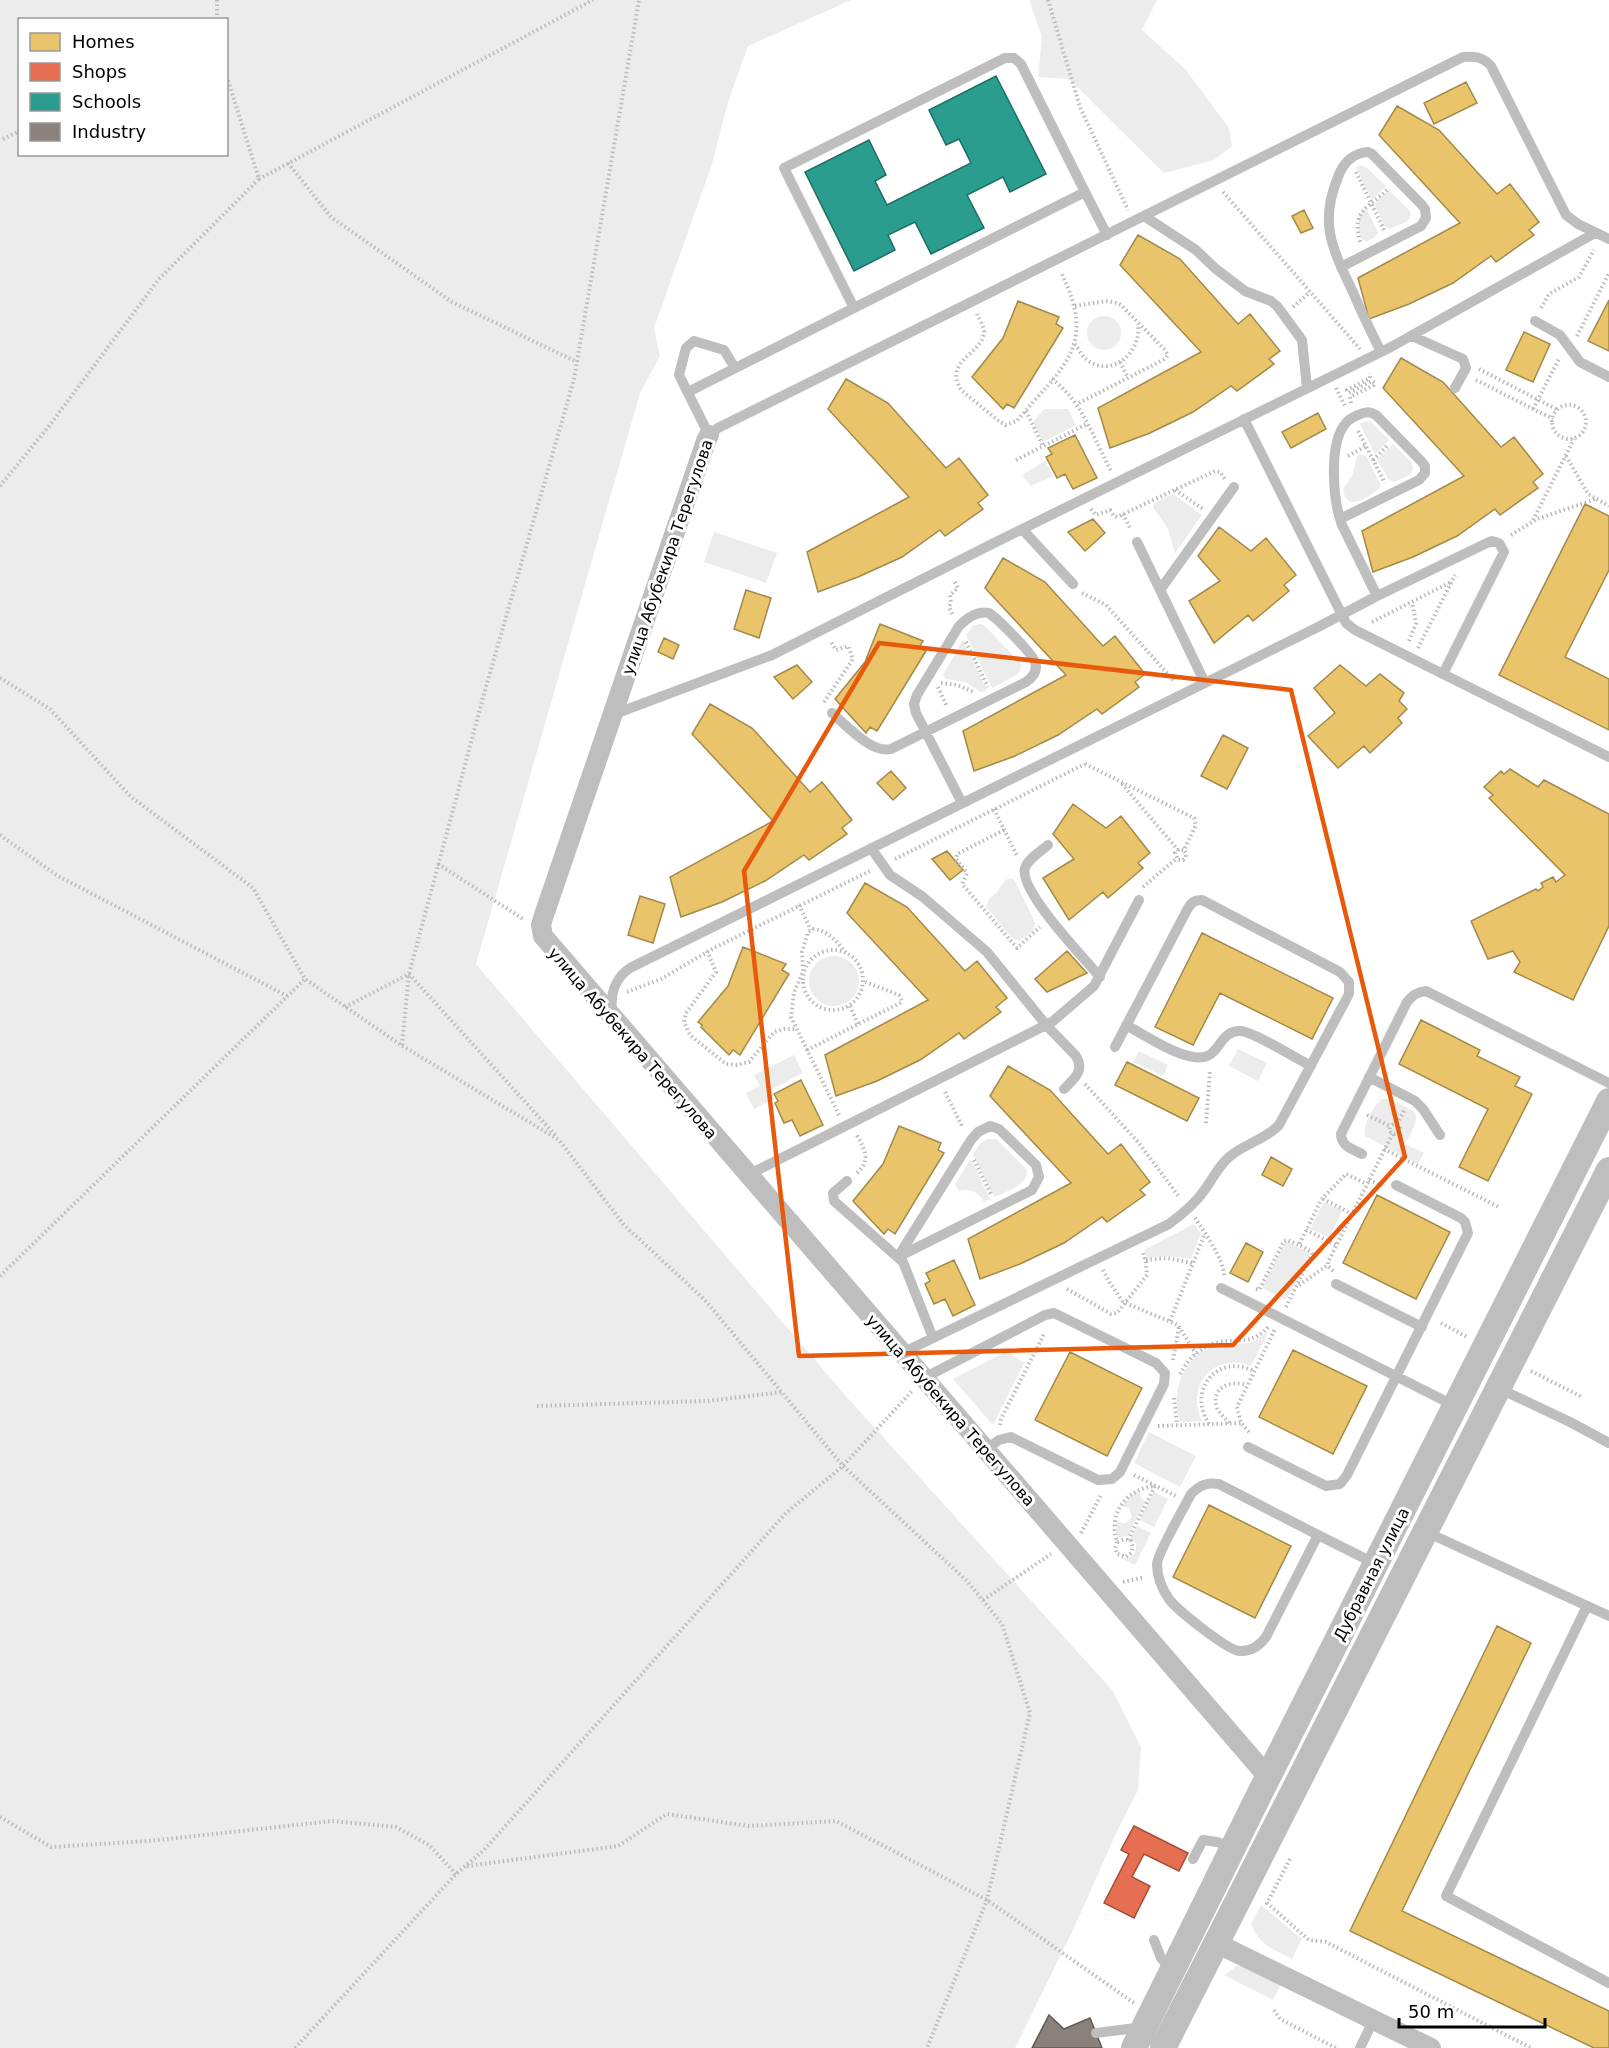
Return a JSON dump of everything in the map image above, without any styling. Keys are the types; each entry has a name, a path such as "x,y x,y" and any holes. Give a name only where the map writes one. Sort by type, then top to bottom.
{"street":[{"name":"улица Абубекира Терегулова","path":"709,435 544,915 542,932 548,944 612,1010 748,1175 1268,1777"},
{"name":"Дубравная улица","path":"1143,2030 1609,1101"},
{"name":"Дубравная улица","path":"1163,2048 1609,1170"},
{"path":"1354,1607 1379,1621"},
{"path":"1192,1931 1431,2048"}],"lane":[{"name":"улица Абубекира Терегулова","path":"709,435 1463,57 1472,56 1483,59 1491,66 1562,209 1571,220 1602,236"},
{"path":"854,308 784,168 990,64 1009,58 1021,64 1107,235"},
{"path":"1341,267 1420,226 1426,218 1422,205 1371,153 1363,152 1349,159 1340,172 1334,186 1328,218 1332,249 1381,352"},
{"path":"688,392 1085,192"},
{"path":"1144,216 1196,250 1245,291 1274,303 1302,340 1307,388"},
{"path":"612,715 766,658 1116,482 1366,360 1602,236"},
{"path":"1535,321 1560,334 1580,362 1609,377"},
{"path":"1412,336 1460,356 1464,368 1455,388"},
{"path":"709,435 679,372 686,348 692,342 699,342 724,350 735,368"},
{"path":"1340,519 1423,477 1425,466 1376,415 1366,412 1352,418 1344,425 1340,433 1334,494 1340,519 1377,596"},
{"path":"1244,420 1346,623 1412,659 1609,757"},
{"path":"1160,590 1233,489"},
{"path":"1022,529 1073,584"},
{"path":"612,1010 616,983 630,968 1466,552 1492,541 1499,543 1504,552 1443,674"},
{"path":"1137,542 1205,683"},
{"path":"832,713 871,745 880,750 891,749 926,732 990,700 1032,678 1035,661 989,613 979,612 959,626 915,699 915,709 926,732 962,803"},
{"path":"1048,845 1025,866 1025,873 1038,904 1100,976"},
{"path":"871,848 890,875 923,897 987,952 1047,1026 1080,1062 1077,1076 1064,1089"},
{"path":"748,1175 1047,1026 1094,986 1139,900"},
{"path":"902,1353 1169,1224 1188,1210 1226,1159 1279,1125 1349,994 1347,977 1202,900 1193,902 1115,1047"},
{"path":"1362,1154 1345,1145 1341,1137 1407,1002 1417,993 1426,991 1609,1083"},
{"path":"1126,1025 1194,1059 1211,1055 1226,1036 1239,1031 1247,1032 1311,1066"},
{"path":"1369,1077 1415,1101 1440,1136"},
{"path":"990,1126 996,1127 1037,1168 1038,1181 1032,1190 898,1257 968,1144 983,1129 990,1126"},
{"path":"847,1181 833,1193 834,1201 898,1257 904,1265 933,1338"},
{"path":"1248,1447 1326,1486 1340,1484 1347,1475 1466,1239 1468,1228 1461,1218 1396,1185"},
{"path":"1336,1284 1422,1327"},
{"path":"1221,1288 1455,1406"},
{"path":"924,1378 1054,1313 1156,1363 1165,1373 1164,1384 1122,1468 1115,1477 1108,1480 1098,1480 1015,1438 1003,1438 985,1450"},
{"path":"1498,1388 1609,1443"},
{"path":"1318,1534 1266,1637 1261,1644 1248,1650 1238,1651 1221,1642 1175,1606 1165,1593 1158,1575 1157,1562 1187,1501 1197,1488 1204,1484 1219,1484 1318,1534 1376,1564"},
{"path":"1424,1532 1609,1616"},
{"path":"1587,1606 1446,1896 1609,1983"},
{"path":"1193,1858 1203,1840 1234,1848"},
{"path":"1154,1940 1161,1958 1173,1970"},
{"path":"1360,2048 1374,2019"},
{"path":"1096,2033 1143,2030"}],"path":[{"path":"217,0 217,18"},
{"path":"0,486 159,279 259,179 593,0"},
{"path":"402,1045 409,974 484,694 574,380 639,0"},
{"path":"1048,0 1080,107 1133,222"},
{"path":"228,80 259,179"},
{"path":"3,139 18,132"},
{"path":"1349,159 1390,242"},
{"path":"288,163 331,217 452,302 577,362"},
{"path":"1364,255 1359,239 1358,219 1362,210 1398,180"},
{"path":"1214,181 1311,292 1366,360 1371,376 1348,389 1347,392 1372,381 1374,384 1350,397 1351,404 1346,407"},
{"path":"1535,321 1549,294 1581,275 1602,236"},
{"path":"981,323 983,336 959,366 958,386 1000,422 1011,424 1026,411 1068,359 1074,344 1077,332 1075,306 1065,281"},
{"path":"1284,315 1311,292"},
{"path":"1075,306 1111,302 1121,305 1165,350 1167,355 1165,359 1077,404"},
{"path":"1074,344 1085,358 1096,364 1111,365 1120,362 1137,344 1138,323"},
{"path":"1120,362 1128,378"},
{"path":"1464,368 1558,410"},
{"path":"1464,368 1553,419"},
{"path":"1052,379 1064,388 1077,404 1116,482"},
{"path":"1335,386 1390,494"},
{"path":"1572,405 1584,414 1586,424 1582,433 1569,439 1560,436 1554,429 1553,419 1558,410 1572,405"},
{"path":"1026,411 1043,446"},
{"path":"1016,460 1087,424"},
{"path":"1533,520 1574,438"},
{"path":"1565,456 1585,490 1596,500 1609,506"},
{"path":"1097,515 1110,510 1117,517 1218,471 1233,489"},
{"path":"1175,490 1213,516"},
{"path":"1499,543 1533,520 1596,500"},
{"path":"1412,659 1466,552"},
{"path":"954,580 958,590 950,595 949,607 990,700"},
{"path":"1356,630 1451,582"},
{"path":"1073,584 1084,594 1106,605 1185,693"},
{"path":"1400,652 1411,637 1416,623 1412,602"},
{"path":"831,642 836,650 848,646 853,659 825,700 826,709 832,713"},
{"path":"0,678 50,709 130,796 253,888 305,979 402,1045 559,1140"},
{"path":"953,718 936,684 948,683 964,687 990,700"},
{"path":"1063,753 1194,819 1196,825 1184,850"},
{"path":"612,1010 714,948 1085,764"},
{"path":"1121,782 1178,850"},
{"path":"997,815 1025,873"},
{"path":"1004,830 957,854 957,859 968,873 967,878 962,882 963,886 1017,948 1050,919"},
{"path":"0,835 58,876 287,996"},
{"path":"1178,850 1184,850"},
{"path":"1177,858 1175,853 1178,850"},
{"path":"1177,858 1185,859 1187,855 1184,850"},
{"path":"1139,900 1142,888 1177,858"},
{"path":"438,864 542,932"},
{"path":"803,914 811,930"},
{"path":"817,929 829,935 847,954 856,961 861,970 863,981 857,999 850,1006 840,1010 829,1011 819,1008 811,1002 802,983 803,947 806,935 811,930 817,929"},
{"path":"845,1126 791,1017 791,1010 794,992 808,962 816,955 826,951 837,950 847,954"},
{"path":"711,960 716,974 686,1013 685,1027 690,1035 726,1064 736,1065 749,1062 774,1032 797,1029"},
{"path":"345,1007 409,974"},
{"path":"409,974 559,1140 624,1225 705,1300 843,1466 968,1582 1002,1624 1030,1713 987,1900 927,2048"},
{"path":"0,1276 305,979"},
{"path":"807,1050 902,1000 899,995 863,981"},
{"path":"850,1006 858,1024"},
{"path":"1206,1123 1211,1055"},
{"path":"1077,1076 1138,1142 1205,1232 1224,1272 1233,1277"},
{"path":"944,1091 997,1208"},
{"path":"1354,1108 1390,1126"},
{"path":"1390,1126 1394,1123 1400,1126 1398,1133 1393,1133"},
{"path":"1390,1126 1390,1131 1393,1133"},
{"path":"1297,1286 1328,1265 1393,1133"},
{"path":"847,1181 866,1163 867,1154 857,1135"},
{"path":"1384,1149 1499,1207"},
{"path":"1299,1245 1323,1199 1346,1174 1367,1184"},
{"path":"1323,1199 1352,1214"},
{"path":"1306,1230 1336,1245"},
{"path":"1170,1321 1205,1232"},
{"path":"1052,1281 1112,1314 1117,1313 1147,1275 1146,1260 1136,1240"},
{"path":"1248,1447 1250,1437 1241,1423 1237,1407 1278,1317 1297,1286 1312,1254 1299,1245 1285,1240 1259,1290 1250,1286"},
{"path":"1098,1258 1108,1280 1126,1304 1179,1326 1196,1354"},
{"path":"1146,1260 1167,1258 1193,1263"},
{"path":"1328,1265 1336,1274 1336,1284"},
{"path":"1221,1288 1224,1272"},
{"path":"1003,1438 1000,1428 1001,1419 1054,1313"},
{"path":"1180,1375 1196,1354 1219,1342 1238,1342 1253,1338 1278,1317"},
{"path":"1441,1323 1476,1342"},
{"path":"1165,1373 1176,1353 1179,1326"},
{"path":"1209,1424 1202,1409 1201,1399 1202,1389 1210,1376 1230,1366 1254,1371"},
{"path":"1525,1368 1582,1397"},
{"path":"296,2048 456,1875 483,1851 786,1513 843,1466 924,1378"},
{"path":"1229,1423 1217,1407 1218,1392 1232,1382 1247,1385"},
{"path":"1175,1391 1174,1407 1177,1425"},
{"path":"537,1406 708,1401 782,1392"},
{"path":"1143,1426 1241,1423"},
{"path":"1122,1468 1187,1501"},
{"path":"982,1600 1070,1547 1108,1480"},
{"path":"1128,1540 1155,1486"},
{"path":"1117,1542 1122,1539 1128,1540 1133,1547 1131,1553 1126,1557 1117,1554 1115,1548 1117,1542 1114,1521 1119,1507 1134,1492 1155,1486"},
{"path":"1103,1586 1158,1575"},
{"path":"466,1866 618,1846 667,1814 749,1826 836,1821 987,1900 1143,2030"},
{"path":"0,1817 51,1846 149,1841 332,1821 396,1827 429,1845 456,1875"},
{"path":"1290,1859 1267,1903 1309,1940 1326,1942 1531,2048"},
{"path":"1274,2010 1280,2019 1336,2048"}],"highlighted area":[{"path":"879,643 1291,690 1405,1157 1233,1345 799,1356 744,871"}],"shaded area":[{"path":"0,0 851,0 748,46 728,102 712,164 654,328 660,356 640,393 476,964 844,1394 1113,1691 1141,1747 1138,1790 1015,2048 0,2048"},
{"path":"1029,0 1157,0 1142,30 1185,69 1229,128 1232,146 1214,160 1164,173 1069,79 1038,77 1042,37"},
{"path":"1360,165 1366,167 1386,186 1372,200 1356,167"},
{"path":"1389,190 1410,211 1411,215 1408,221 1390,229 1385,227 1374,204"},
{"path":"1366,208 1378,233 1366,242 1360,237 1359,225 1361,214"},
{"path":"1104,316 1116,321 1121,333 1116,345 1104,350 1092,345 1087,333 1092,321"},
{"path":"1044,409 1068,409 1076,425 1043,442 1033,422"},
{"path":"1368,421 1389,440 1375,454 1360,424"},
{"path":"1393,444 1411,462 1413,468 1410,475 1394,482 1388,479 1377,459"},
{"path":"1359,454 1366,456 1381,486 1369,496 1352,502 1345,497 1343,489 1353,474"},
{"path":"1045,461 1053,476 1031,486 1022,475"},
{"path":"1173,494 1202,515 1175,553 1168,529 1153,507 1154,503"},
{"path":"714,532 777,553 766,583 704,562"},
{"path":"984,625 1022,665 1018,674 992,688 966,635 973,626"},
{"path":"963,640 987,690 981,692 965,682 946,679 943,675"},
{"path":"1012,878 1035,923 1033,931 1019,941 1013,939 986,907 989,899 1005,880"},
{"path":"834,956 852,963 859,981 852,999 834,1006 816,999 809,981 816,963"},
{"path":"1238,1049 1267,1063 1258,1081 1229,1066"},
{"path":"1139,1051 1168,1065 1163,1076 1133,1062"},
{"path":"794,1055 803,1073 770,1090 774,1099 754,1109 746,1093 760,1086 754,1075"},
{"path":"1382,1099 1391,1099 1415,1112 1415,1124 1405,1144 1424,1153 1418,1164 1365,1136 1369,1116"},
{"path":"988,1139 996,1139 1027,1170 1020,1184 994,1197 973,1154 980,1144"},
{"path":"971,1159 990,1199 984,1202 973,1192 959,1191 955,1184"},
{"path":"1324,1202 1342,1211 1329,1238 1310,1229"},
{"path":"1194,1224 1201,1233 1191,1259 1169,1256 1147,1258 1144,1250"},
{"path":"1286,1241 1310,1253 1286,1300 1262,1288"},
{"path":"1270,1329 1251,1366 1225,1363 1206,1375 1200,1384 1197,1396 1202,1421 1180,1422 1177,1410 1179,1386 1183,1374 1197,1355 1219,1344 1244,1344 1253,1341"},
{"path":"1007,1351 1024,1363 993,1425 953,1379"},
{"path":"1149,1432 1196,1456 1180,1487 1134,1463"},
{"path":"1140,1491 1145,1502 1128,1536 1117,1538 1116,1519 1121,1523 1126,1523 1132,1517 1129,1508 1122,1506 1131,1495"},
{"path":"1154,1492 1168,1499 1154,1527 1140,1520"},
{"path":"1137,1526 1151,1533 1135,1565 1121,1558 1130,1558 1136,1551 1136,1543 1131,1538"},
{"path":"1261,1905 1302,1939 1292,1959 1268,1946 1255,1931 1251,1924"},
{"path":"1237,1966 1247,1967 1281,1984 1273,2000 1224,1975"}],"building: Homes":[{"path":"1466,82 1477,103 1434,124 1424,103"},
{"path":"1397,106 1439,130 1497,194 1510,184 1539,222 1529,230 1534,235 1496,262 1491,256 1453,283 1409,304 1369,319 1358,278 1460,223 1379,135"},
{"path":"1304,210 1313,228 1301,233 1292,216"},
{"path":"1138,235 1180,259 1238,324 1250,314 1280,351 1269,359 1274,364 1237,391 1231,386 1193,412 1150,433 1110,448 1098,408 1201,352 1120,265"},
{"path":"1609,300 1609,351 1588,341"},
{"path":"1018,301 1059,317 1056,324 1063,328 1014,408 1007,404 1003,409 972,377 1003,338"},
{"path":"1524,332 1550,344 1533,382 1506,370"},
{"path":"1401,358 1443,382 1501,447 1514,437 1543,474 1533,482 1538,488 1500,515 1495,509 1457,536 1413,557 1373,572 1362,531 1464,476 1383,388"},
{"path":"846,379 888,403 946,468 959,458 988,495 978,503 983,509 945,536 940,530 902,557 818,592 807,552 909,497 828,409"},
{"path":"1318,413 1326,429 1291,448 1282,432"},
{"path":"1075,435 1097,478 1073,489 1065,474 1057,478 1046,457 1052,454 1048,448"},
{"path":"1585,504 1609,516 1609,570 1565,657 1609,679 1609,730 1499,675"},
{"path":"1093,519 1105,533 1085,551 1068,532"},
{"path":"1219,527 1251,551 1266,538 1296,575 1284,585 1289,591 1253,621 1248,615 1214,643 1189,601 1220,581 1198,556"},
{"path":"1003,558 1045,582 1103,646 1115,636 1145,674 1135,682 1139,687 1102,714 1097,709 1058,735 1015,756 974,771 963,731 1066,675 985,588"},
{"path":"746,590 771,598 759,638 734,629"},
{"path":"880,624 923,641 919,648 926,651 877,731 870,727 866,733 835,699 865,662"},
{"path":"664,638 679,645 673,659 658,652"},
{"path":"797,665 812,682 793,699 774,677"},
{"path":"1340,665 1366,686 1380,674 1404,693 1399,701 1407,709 1398,718 1402,723 1370,753 1364,746 1338,768 1308,736 1335,713 1314,688"},
{"path":"710,704 752,728 810,792 822,782 852,820 842,828 847,834 809,860 804,855 765,881 722,902 681,917 670,877 773,821 692,734"},
{"path":"1223,735 1248,748 1227,789 1201,776"},
{"path":"1510,769 1538,787 1544,780 1609,814 1609,926 1573,1000 1514,972 1520,962 1513,951 1488,959 1471,921 1536,889 1538,891 1543,887 1541,883 1553,877 1556,882 1565,875 1489,798 1493,795 1484,787 1501,771 1504,774"},
{"path":"891,771 906,788 893,800 877,783"},
{"path":"1073,804 1106,828 1121,816 1150,853 1138,863 1143,868 1108,898 1103,892 1069,920 1043,878 1074,859 1053,834"},
{"path":"947,851 963,870 950,880 932,859"},
{"path":"865,883 907,907 965,971 977,961 1007,998 996,1007 1001,1012 964,1039 959,1033 920,1060 877,1081 836,1096 825,1055 928,1000 847,913"},
{"path":"640,896 665,904 653,943 628,935"},
{"path":"1202,933 1333,998 1312,1039 1220,993 1193,1045 1155,1027"},
{"path":"743,947 786,964 782,970 789,974 740,1055 733,1050 729,1055 698,1022 728,986"},
{"path":"1067,951 1087,973 1047,992 1035,979"},
{"path":"1421,1020 1480,1050 1477,1056 1520,1077 1515,1086 1532,1094 1488,1181 1459,1167 1488,1109 1399,1064"},
{"path":"1127,1062 1199,1098 1187,1121 1115,1085"},
{"path":"1008,1066 1050,1090 1108,1154 1121,1144 1150,1182 1140,1190 1145,1195 1107,1222 1102,1217 1064,1243 1020,1264 980,1279 968,1239 1071,1183 990,1096"},
{"path":"801,1080 823,1125 800,1136 792,1120 784,1123 775,1103 778,1101 774,1094"},
{"path":"899,1126 941,1143 938,1150 944,1153 895,1234 888,1229 884,1234 853,1201 883,1164"},
{"path":"1271,1157 1292,1169 1283,1186 1262,1175"},
{"path":"1377,1195 1450,1232 1416,1299 1343,1263"},
{"path":"1246,1243 1263,1252 1248,1282 1230,1273"},
{"path":"954,1260 975,1305 953,1316 945,1299 934,1304 925,1284 930,1281 926,1273"},
{"path":"1293,1350 1367,1386 1333,1454 1259,1417"},
{"path":"1070,1352 1142,1388 1107,1456 1035,1420"},
{"path":"1209,1505 1291,1546 1255,1618 1173,1577"},
{"path":"1497,1626 1531,1643 1402,1911 1609,2011 1609,2048 1594,2048 1350,1931"}],"building: Shops":[{"path":"1134,1826 1188,1853 1179,1871 1144,1854 1132,1877 1150,1886 1134,1918 1104,1903 1129,1854 1121,1850"}],"building: Schools":[{"path":"996,76 1046,174 1010,192 1003,177 967,195 984,228 931,254 915,222 888,235 895,250 854,271 805,172 869,140 886,175 875,181 887,205 971,163 959,139 946,145 929,110"}],"building: Industry":[{"path":"1049,2015 1064,2029 1090,2018 1102,2048 1032,2048"}]}
